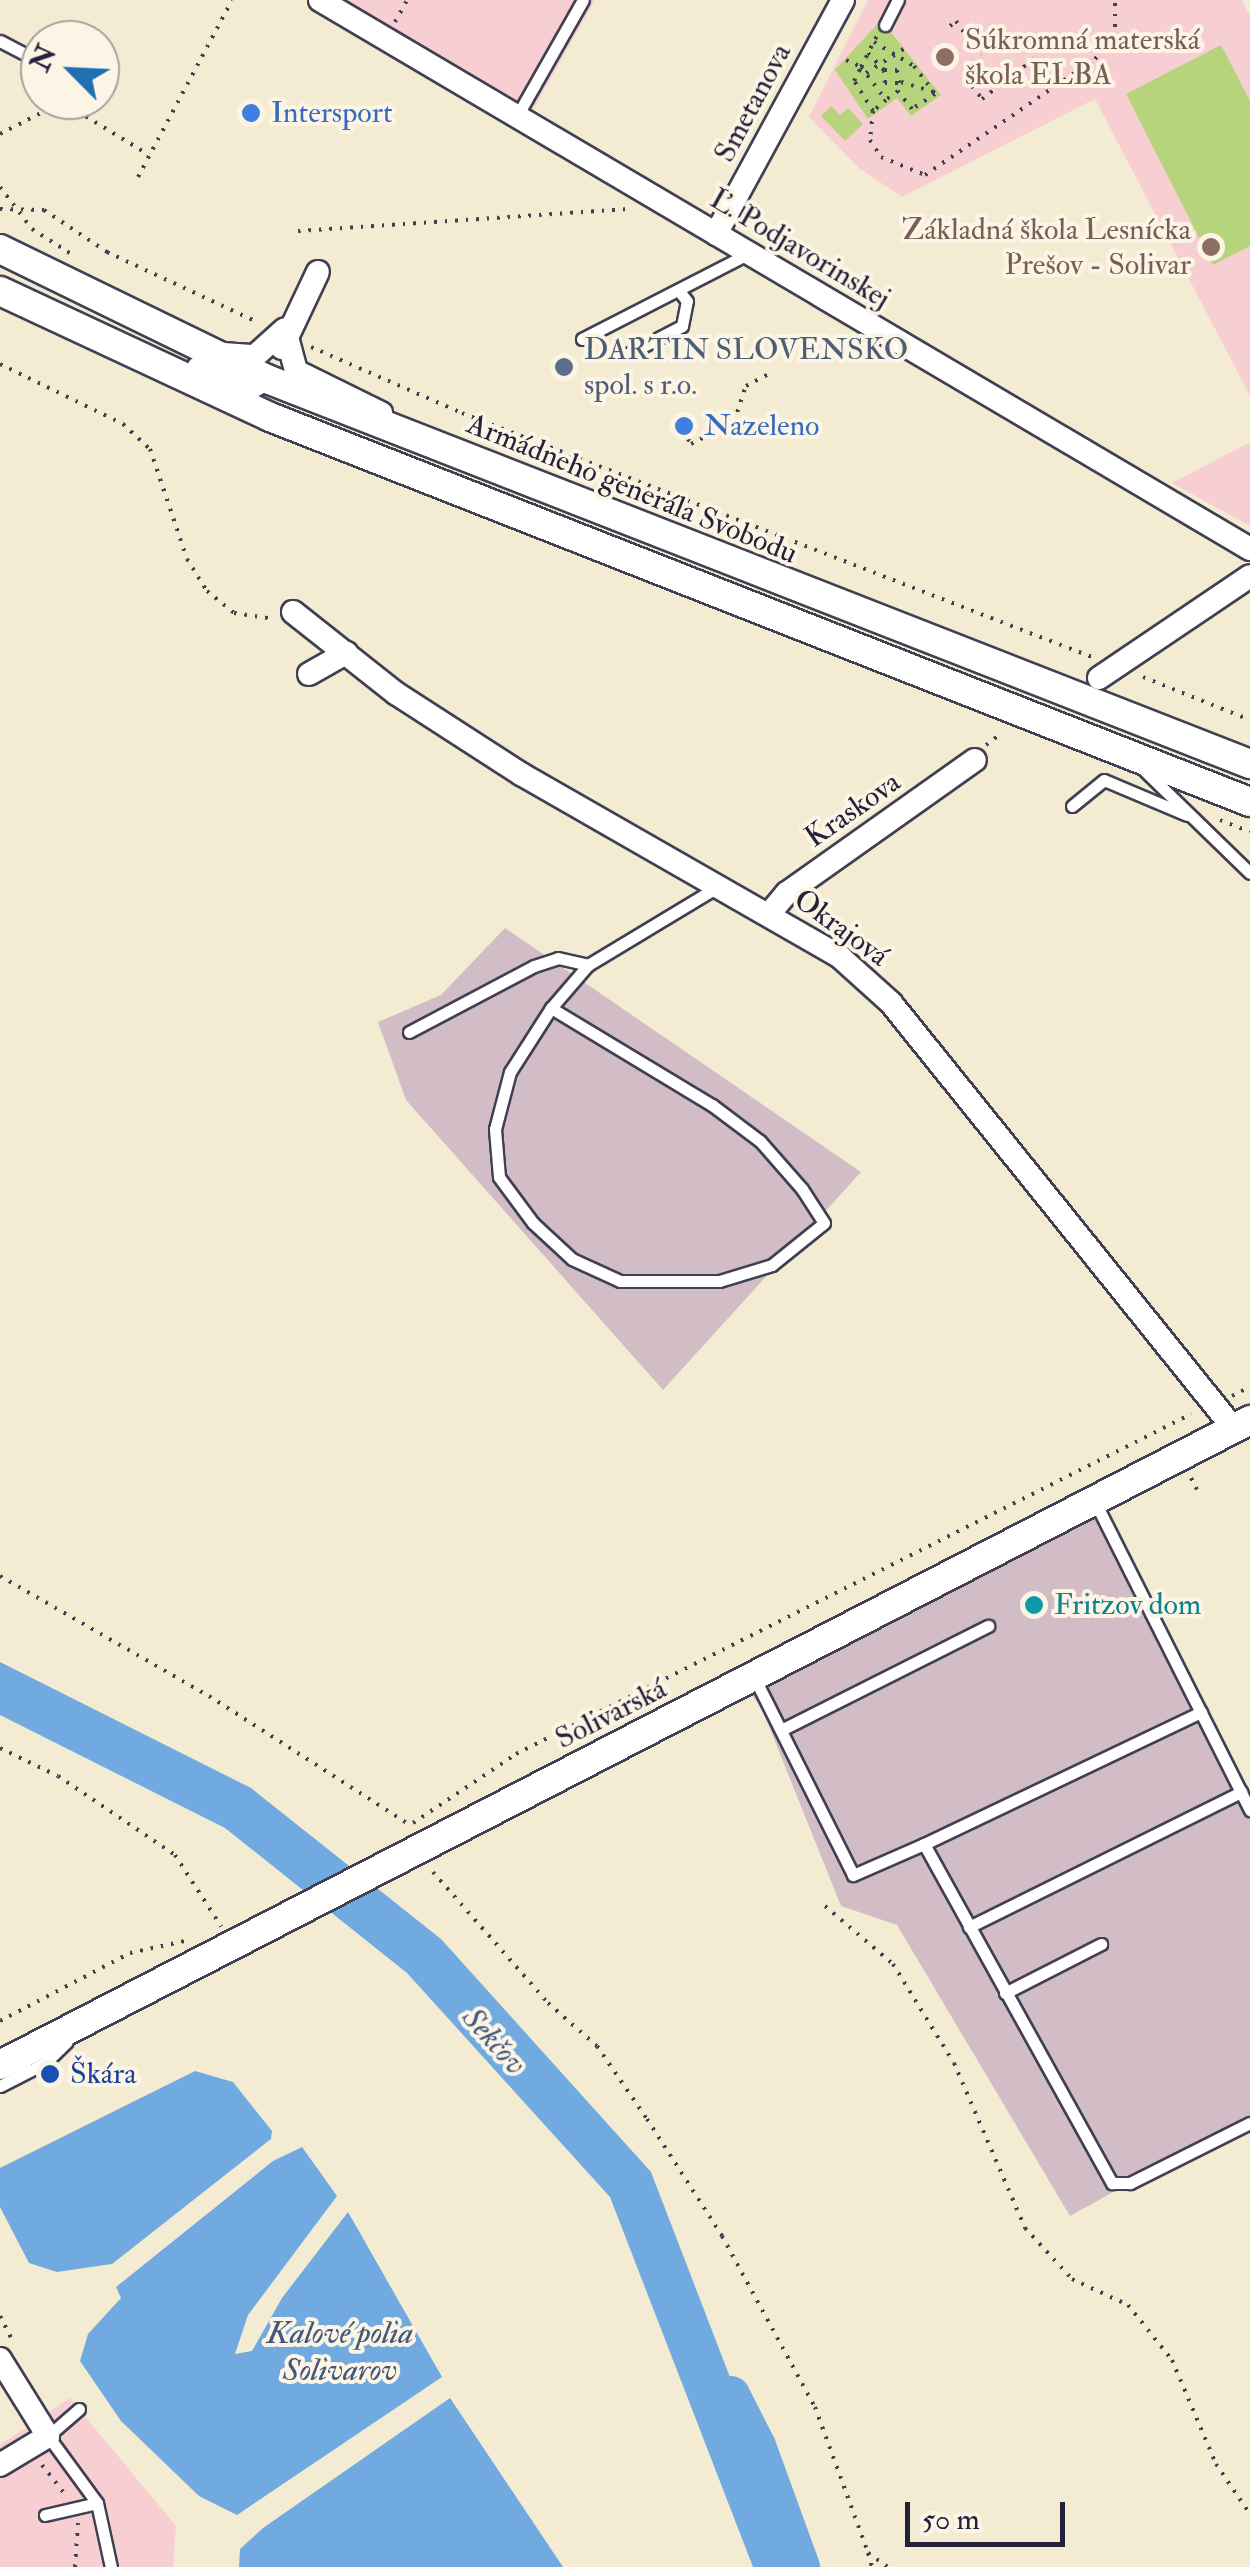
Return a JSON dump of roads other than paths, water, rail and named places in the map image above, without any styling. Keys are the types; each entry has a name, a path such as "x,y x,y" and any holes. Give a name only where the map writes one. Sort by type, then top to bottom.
{"street":[{"name":"Ľ. Podjavorinskej","path":"320,0 1250,549"},
{"name":"Smetanova","path":"716,234 843,0"},
{"name":"Armádneho generála Svobodu","path":"0,249 267,379 1250,764"},
{"path":"270,417 267,379 284,335 318,272"},
{"path":"0,291 270,417 1250,802"},
{"path":"67,323 141,343 238,387 267,379"},
{"path":"209,351 256,356 284,335"},
{"path":"284,335 296,370 368,404 417,438"},
{"path":"1107,672 1250,576"},
{"name":"Okrajová","path":"293,612 397,694 522,774 770,913 840,957 891,1003 1216,1404 1242,1424"},
{"path":"309,674 346,653"},
{"name":"Kraskova","path":"770,913 787,893 975,760"},
{"name":"Solivarská","path":"0,2065 265,1930 405,1844 754,1677 1242,1424"},
{"path":"0,2359 48,2436 0,2465"}],"lane":[{"path":"517,116 582,0"},
{"path":"882,28 898,0"},
{"path":"582,339 749,253"},
{"path":"626,356 682,326 688,301 678,290"},
{"path":"1128,754 1250,873"},
{"path":"1072,806 1104,780 1193,817"},
{"path":"551,1008 760,1142 824,1222 772,1265 719,1281 620,1281 572,1259 533,1223 499,1177 494,1129 510,1072 551,1008 588,964 719,886"},
{"path":"409,1032 534,966 558,958 588,964"},
{"path":"1095,1502 1250,1810"},
{"path":"781,1730 988,1626"},
{"path":"754,1677 852,1875 1200,1712"},
{"path":"969,1927 1241,1792"},
{"path":"924,1844 1112,2184 1130,2183 1250,2122"},
{"path":"1005,1993 1101,1944"},
{"path":"0,2086 45,2063 87,2022"},
{"path":"79,2409 48,2436 97,2503 111,2567"},
{"path":"45,2516 76,2512 97,2503"}],"water":[{"path":"0,1662 251,1788 441,1939 651,2172 803,2567 753,2567 610,2197 407,1973 225,1828 0,1715"},
{"path":"195,2071 233,2082 272,2131 271,2139 112,2264 57,2272 29,2263 0,2207 0,2168"},
{"name":"Kalové polia Solivarov","path":"302,2147 337,2196 248,2315 235,2354 252,2351 282,2298 348,2212 442,2377 237,2515 199,2496 121,2421 80,2361 88,2334 121,2298 116,2287 273,2161"},
{"name":"Kalové polia Solivarov","path":"450,2398 563,2567 239,2567 240,2549 263,2528"}],"waterway":[{"name":"Sekčov","path":"731,2395 757,2446 801,2567"}],"place":[{"name":"Súkromná materská škola ELBA","path":"945,57"},
{"name":"Intersport","path":"251,113"},
{"name":"Základná škola Lesnícka Prešov - Solivar","path":"1211,247"},
{"name":"DARTIN SLOVENSKO spol. s r.o.","path":"564,367"},
{"name":"Nazeleno","path":"684,426"},
{"name":"Fritzov dom","path":"1034,1605"},
{"name":"Škára","path":"50,2074"}]}
